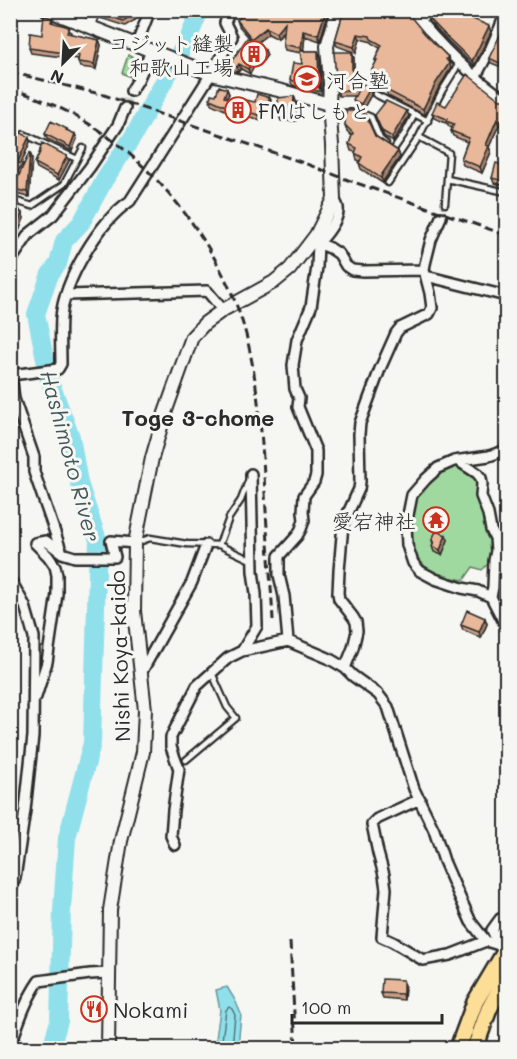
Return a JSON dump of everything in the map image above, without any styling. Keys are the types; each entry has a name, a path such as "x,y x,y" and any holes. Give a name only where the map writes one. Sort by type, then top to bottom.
{"highway":[{"path":"458,1048 475,1002 504,951"},
{"path":"475,1048 489,1009 507,978"}],"street":[{"path":"47,10 196,69 282,91 329,109"},
{"path":"88,27 96,10"},
{"path":"136,46 150,10"},
{"path":"11,375 58,369 61,364 61,316 70,283 93,241 119,208 130,201 211,74 232,37 225,23 230,10"},
{"name":"Nishi Koya-kaido","path":"108,1048 110,910 121,841 143,752 145,711 134,611 135,543 152,458 192,337 205,323 223,310 274,282 290,269 316,240 334,199 327,45 338,10"},
{"path":"411,10 460,62 507,100"},
{"path":"476,75 507,13"},
{"path":"130,91 138,80 151,51"},
{"path":"10,267 14,256 29,234 53,215 90,167 118,125 125,108"},
{"path":"345,668 357,631 353,616 339,599 339,571 343,525 360,482 360,423 396,333 400,328 429,314 432,308 425,273 431,240 441,217"},
{"path":"316,240 339,254 346,266 352,270 425,273 506,296"},
{"path":"288,641 284,596 279,575 279,556 297,536 304,520 303,496 314,482 316,475 316,451 297,407 298,398 293,365 297,340 311,307 317,267 316,240"},
{"path":"67,295 207,291 223,310"},
{"path":"10,366 14,399 34,457 34,472 62,553"},
{"path":"507,450 489,456 454,461 438,468 412,495 406,525 407,545 413,563 425,574 491,597 503,611 507,626"},
{"path":"459,460 481,478 481,496 495,538 496,551 491,597"},
{"path":"242,651 257,626 250,474"},
{"path":"34,704 47,662 57,594 55,566 35,543 46,541 62,553 75,557 115,557 111,541 135,543"},
{"path":"141,673 192,582 206,545"},
{"path":"10,579 25,606 34,637 33,736 25,810 15,878 10,894"},
{"path":"175,845 171,836 179,769 171,747 171,737 190,697 197,686 228,658 242,651 288,641 345,668 378,694 388,707 414,789 434,830 444,861 471,922 486,941 504,951"},
{"path":"420,799 376,819 372,824 386,889 382,937 423,960 450,955 486,941"},
{"path":"504,951 492,930 500,919 507,917"},
{"path":"10,1047 31,992 39,981 90,974 108,974"}],"lane":[{"path":"422,23 433,10"},
{"path":"388,183 419,137 442,91 460,62"},
{"path":"375,94 428,121"},
{"path":"329,109 362,113 371,117 380,139 406,156"},
{"path":"394,149 415,114"},
{"path":"24,134 77,159"},
{"path":"419,137 449,153 445,204"},
{"path":"10,199 32,206 64,184 83,147"},
{"path":"447,179 507,192"},
{"path":"219,545 229,518 242,500 250,474"},
{"path":"135,543 150,538 188,544 219,545 253,561"},
{"path":"186,760 236,718 227,707 212,673"}],"green space":[{"path":"128,55 142,61 135,79 122,73"},
{"path":"454,461 476,474 494,537 492,560 482,570 473,567 464,580 437,577 408,546 413,496 435,478 433,474"}],"water":[{"path":"227,987 241,1014 238,1047 216,1048 220,1010 216,990"}],"building":[{"path":"98,10 135,10 133,15 123,21 98,12"},
{"path":"249,10 326,10 318,35 303,31 301,48 283,44 285,22 276,33 266,28 252,39 237,20"},
{"path":"344,10 405,10 448,57 446,59 449,63 423,109 368,78 382,45 370,36 358,34 354,47 335,41"},
{"path":"431,10 459,10 459,13 489,26 472,61 427,16"},
{"path":"44,15 52,18 51,22 69,27 67,33 99,40 94,64 78,62 79,55 29,48 30,33 42,35"},
{"path":"503,29 507,31 507,48 500,63 489,58"},
{"path":"247,38 265,50 258,60 254,57 248,69 239,64 237,67 229,65"},
{"path":"300,51 318,51 319,87 290,80 293,63 302,64"},
{"path":"334,52 352,52 352,79 369,87 361,104 353,100 358,90 337,91"},
{"path":"467,74 500,100 507,100 507,124 497,119 480,167 461,159 469,138 451,131 454,124 432,113 437,102 446,106"},
{"path":"219,86 227,89 224,97 244,102 244,100 255,102 257,94 270,98 259,115 228,107 210,99 211,94 216,95"},
{"path":"294,96 293,113 278,113 278,98"},
{"path":"386,101 407,111 392,137 382,131 375,115"},
{"path":"346,111 365,114 375,136 398,151 381,178 359,163 362,157 355,153 357,148 349,144 353,133 345,125"},
{"path":"51,121 75,134 70,147 45,134"},
{"path":"14,129 29,137 17,163 23,164 10,180 10,134"},
{"path":"42,143 67,156 57,175 35,163"},
{"path":"29,153 27,192 13,189"},
{"path":"496,163 507,166 507,182 492,178"},
{"path":"10,205 18,207 17,211 22,213 17,225 14,224 12,227 10,227"},
{"path":"436,531 446,535 440,550 432,546"},
{"path":"467,610 485,618 479,632 461,625"},
{"path":"382,979 403,980 403,994 381,993"}],"waterway":[{"name":"Hashimoto River","path":"51,1048 59,1021 62,910 67,838 92,743 98,540 79,483 71,437 49,379 36,314 50,274 58,264 64,241 81,223 105,179 134,135 189,37 200,10"}],"tunnel":[{"path":"125,108 131,91"}],"railway":[{"path":"10,72 104,95 506,235"},
{"path":"10,88 77,117 108,137 137,160 188,217 209,249 227,283 241,317 257,392 263,451 273,620"},
{"path":"290,942 296,1048"}],"place":[{"name":"コジット縫製 和歌山工場","path":"254,54"},
{"name":"河合塾","path":"307,79"},
{"name":"FMはしもと","path":"238,110"},
{"name":"愛宕神社","path":"436,520"},
{"name":"Nokami","path":"94,1009"}],"district":[{"name":"Toge 3-chome","path":"198,417"}]}
